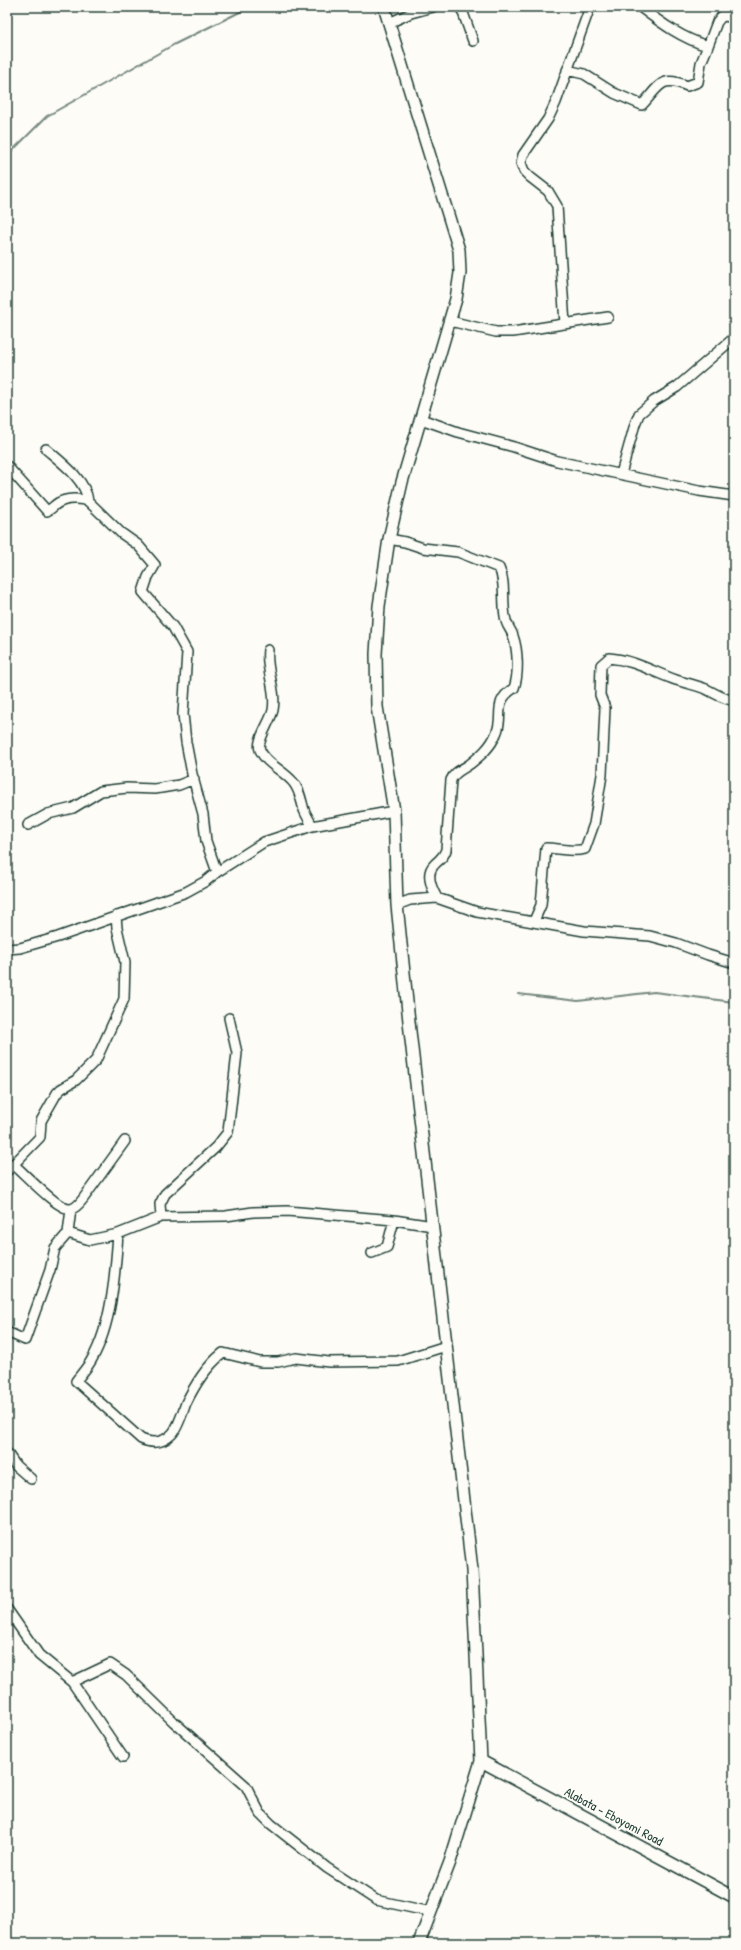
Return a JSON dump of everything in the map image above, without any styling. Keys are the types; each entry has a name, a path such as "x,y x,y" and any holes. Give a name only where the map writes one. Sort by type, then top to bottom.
{"main road":[{"path":"384,7 459,250 460,273 456,299 402,482 389,540 379,606 376,654 378,707 394,811 397,905 472,1570 481,1761 450,1862 418,1943"},
{"name":"Alabata - Eboyomi Road","path":"481,1761 734,1897"}],"street":[{"path":"389,24 411,14 433,7"},
{"path":"461,7 472,41"},
{"path":"566,324 557,206 548,191 530,178 524,171 521,163 523,155 548,118 590,7"},
{"path":"640,7 659,21 694,42 708,46"},
{"path":"567,70 584,74 614,93 642,105 661,83 674,80 687,86 698,82 701,63 717,22 722,16 734,17"},
{"path":"450,321 496,332 513,332 608,317"},
{"path":"621,474 639,414 654,401 677,387 734,338"},
{"path":"421,419 458,432 514,447 557,462 699,491 734,496"},
{"path":"46,449 77,480 87,493 88,501 121,533 138,544 155,565 148,577 143,592 173,627 187,652 183,714 194,779 203,814 206,841 217,872"},
{"path":"7,466 47,511 52,509 58,503 69,500 88,501"},
{"path":"389,540 405,542 423,548 458,552 499,568 502,574 506,626 513,635 518,666 514,688 504,696 499,710 497,733 483,752 469,765 455,772 451,780 446,850 442,859 431,868 429,877 437,898"},
{"path":"268,650 267,665 273,681 273,710 260,741 260,749 265,757 293,782 300,794 304,810 312,826"},
{"path":"534,921 541,906 546,848 561,848 576,852 585,849 594,824 602,768 605,708 600,695 601,666 609,658 623,659 706,689 729,700 734,700"},
{"path":"28,826 48,814 73,808 101,791 127,788 155,789 179,785 194,779"},
{"path":"7,949 20,948 58,937 186,892 206,881 217,872 264,842 312,826 394,811"},
{"path":"397,905 410,900 437,898 477,912 584,931 650,936 676,943 734,963"},
{"path":"116,916 117,928 125,962 124,999 96,1060 76,1080 61,1088 41,1121 40,1137 10,1168 60,1206 71,1209 76,1207 83,1200 125,1141"},
{"path":"161,1217 160,1204 165,1194 216,1147 228,1132 237,1053 229,1018"},
{"path":"7,1332 25,1340 50,1270 55,1248 68,1233 71,1209"},
{"path":"68,1233 90,1240 118,1234 161,1217 226,1216 253,1212 287,1211 394,1220 433,1226"},
{"path":"372,1253 387,1247 394,1220"},
{"path":"118,1234 113,1295 103,1331 92,1359 76,1381 120,1422 141,1439 150,1444 160,1441 173,1434 187,1402 208,1366 223,1353 260,1362 278,1362 296,1358 329,1362 398,1361 446,1346"},
{"path":"7,1453 16,1466 31,1479"},
{"path":"7,1609 39,1655 72,1682 123,1757"},
{"path":"72,1682 110,1664 126,1675 174,1722 246,1786 260,1813 327,1868 376,1900 431,1912"}],"waterway":[{"path":"7,156 47,116 175,44 250,7"},
{"path":"518,994 578,1001 654,992 734,1002"}]}
